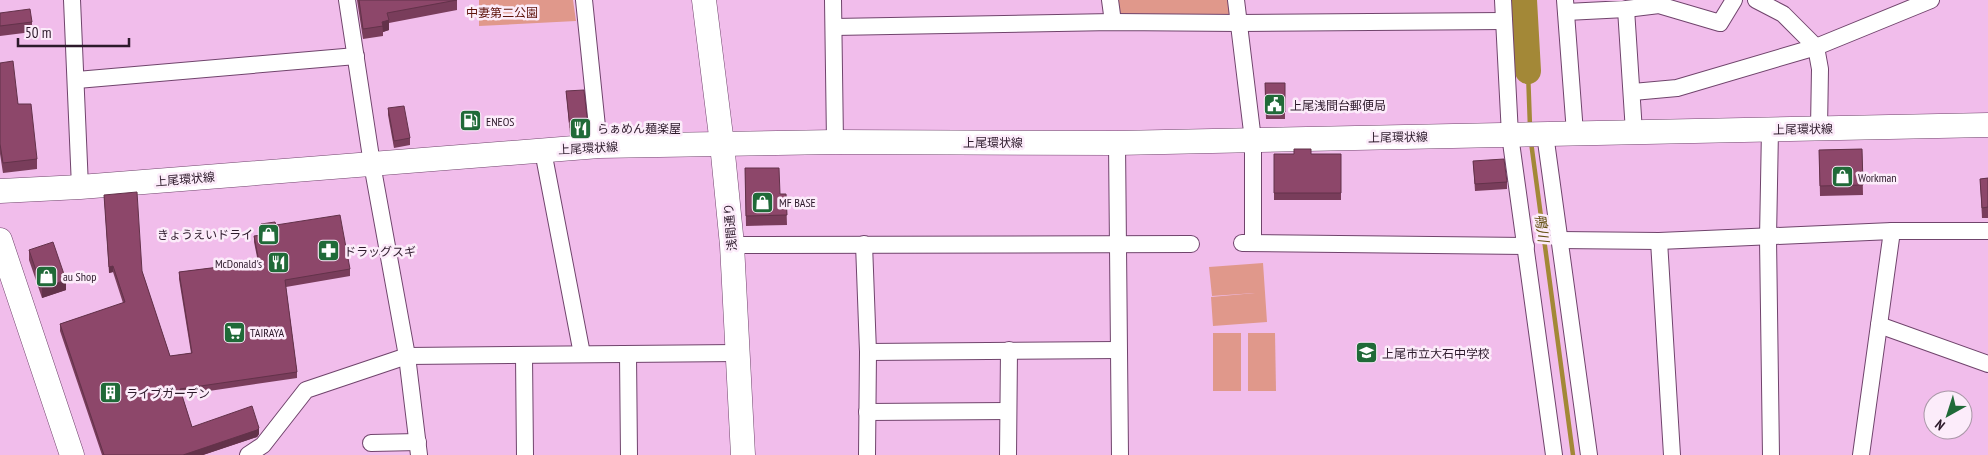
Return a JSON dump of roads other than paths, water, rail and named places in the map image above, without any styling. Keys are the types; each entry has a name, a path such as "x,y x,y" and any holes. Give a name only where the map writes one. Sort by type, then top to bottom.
{"main road":[{"name":"浅間通り","path":"704,0 722,144 732,245 744,455"},
{"name":"上尾環状線","path":"0,191 80,187 599,146 835,142 1118,143 1988,125"},
{"path":"0,240 72,455"}],"street":[{"path":"72,0 77,80 80,187"},
{"path":"346,0 372,164 407,356 418,448 370,443"},
{"path":"584,0 599,146"},
{"path":"833,0 835,142"},
{"path":"1110,0 1113,22"},
{"path":"1236,0 1253,140 1247,242 1526,246"},
{"path":"1503,0 1510,135 1554,455"},
{"path":"1575,133 1565,6 1626,9 1659,5 1720,22 1734,0"},
{"path":"1756,0 1783,14 1816,47 1820,69 1819,128"},
{"path":"1633,92 1677,88 1816,47 1931,0"},
{"path":"1626,9 1633,92 1634,132"},
{"path":"834,27 1113,22 1239,24 1504,21"},
{"path":"77,80 356,56"},
{"path":"1770,129 1768,238 1771,455"},
{"path":"1545,134 1558,240 1589,455"},
{"path":"1118,143 1120,455"},
{"path":"543,151 582,354"},
{"path":"1861,455 1892,231"},
{"path":"1558,240 1658,241 1768,238 1892,231 1988,231"},
{"path":"1658,241 1672,455"},
{"path":"864,244 868,352 866,455"},
{"path":"732,245 1191,244"},
{"path":"1879,325 1988,364"},
{"path":"1008,455 1009,350"},
{"path":"868,352 1118,350"},
{"path":"248,455 263,445 306,390 407,356 738,353"},
{"path":"628,355 629,455"},
{"path":"524,356 525,455"},
{"path":"867,412 1008,411"}],"waterway":[{"name":"鴨川","path":"1524,0 1528,71"},
{"name":"鴨川","path":"1528,71 1530,127"},
{"name":"鴨川","path":"1531,142 1573,455"}],"place":[{"name":"上尾浅間台郵便局","path":"1274,105"},
{"name":"ENEOS","path":"470,121"},
{"name":"らぁめん麺楽屋","path":"581,128"},
{"name":"Workman","path":"1842,177"},
{"name":"MF BASE","path":"763,202"},
{"name":"きょうえいドライ","path":"269,234"},
{"name":"ドラッグスギ","path":"328,251"},
{"name":"McDonald's","path":"278,263"},
{"name":"au Shop","path":"47,276"},
{"name":"TAIRAYA","path":"234,332"},
{"name":"上尾市立大石中学校","path":"1366,353"},
{"name":"ライブガーデン","path":"110,393"}],"park label":[{"name":"中妻第二公園","path":"502,12"}]}
